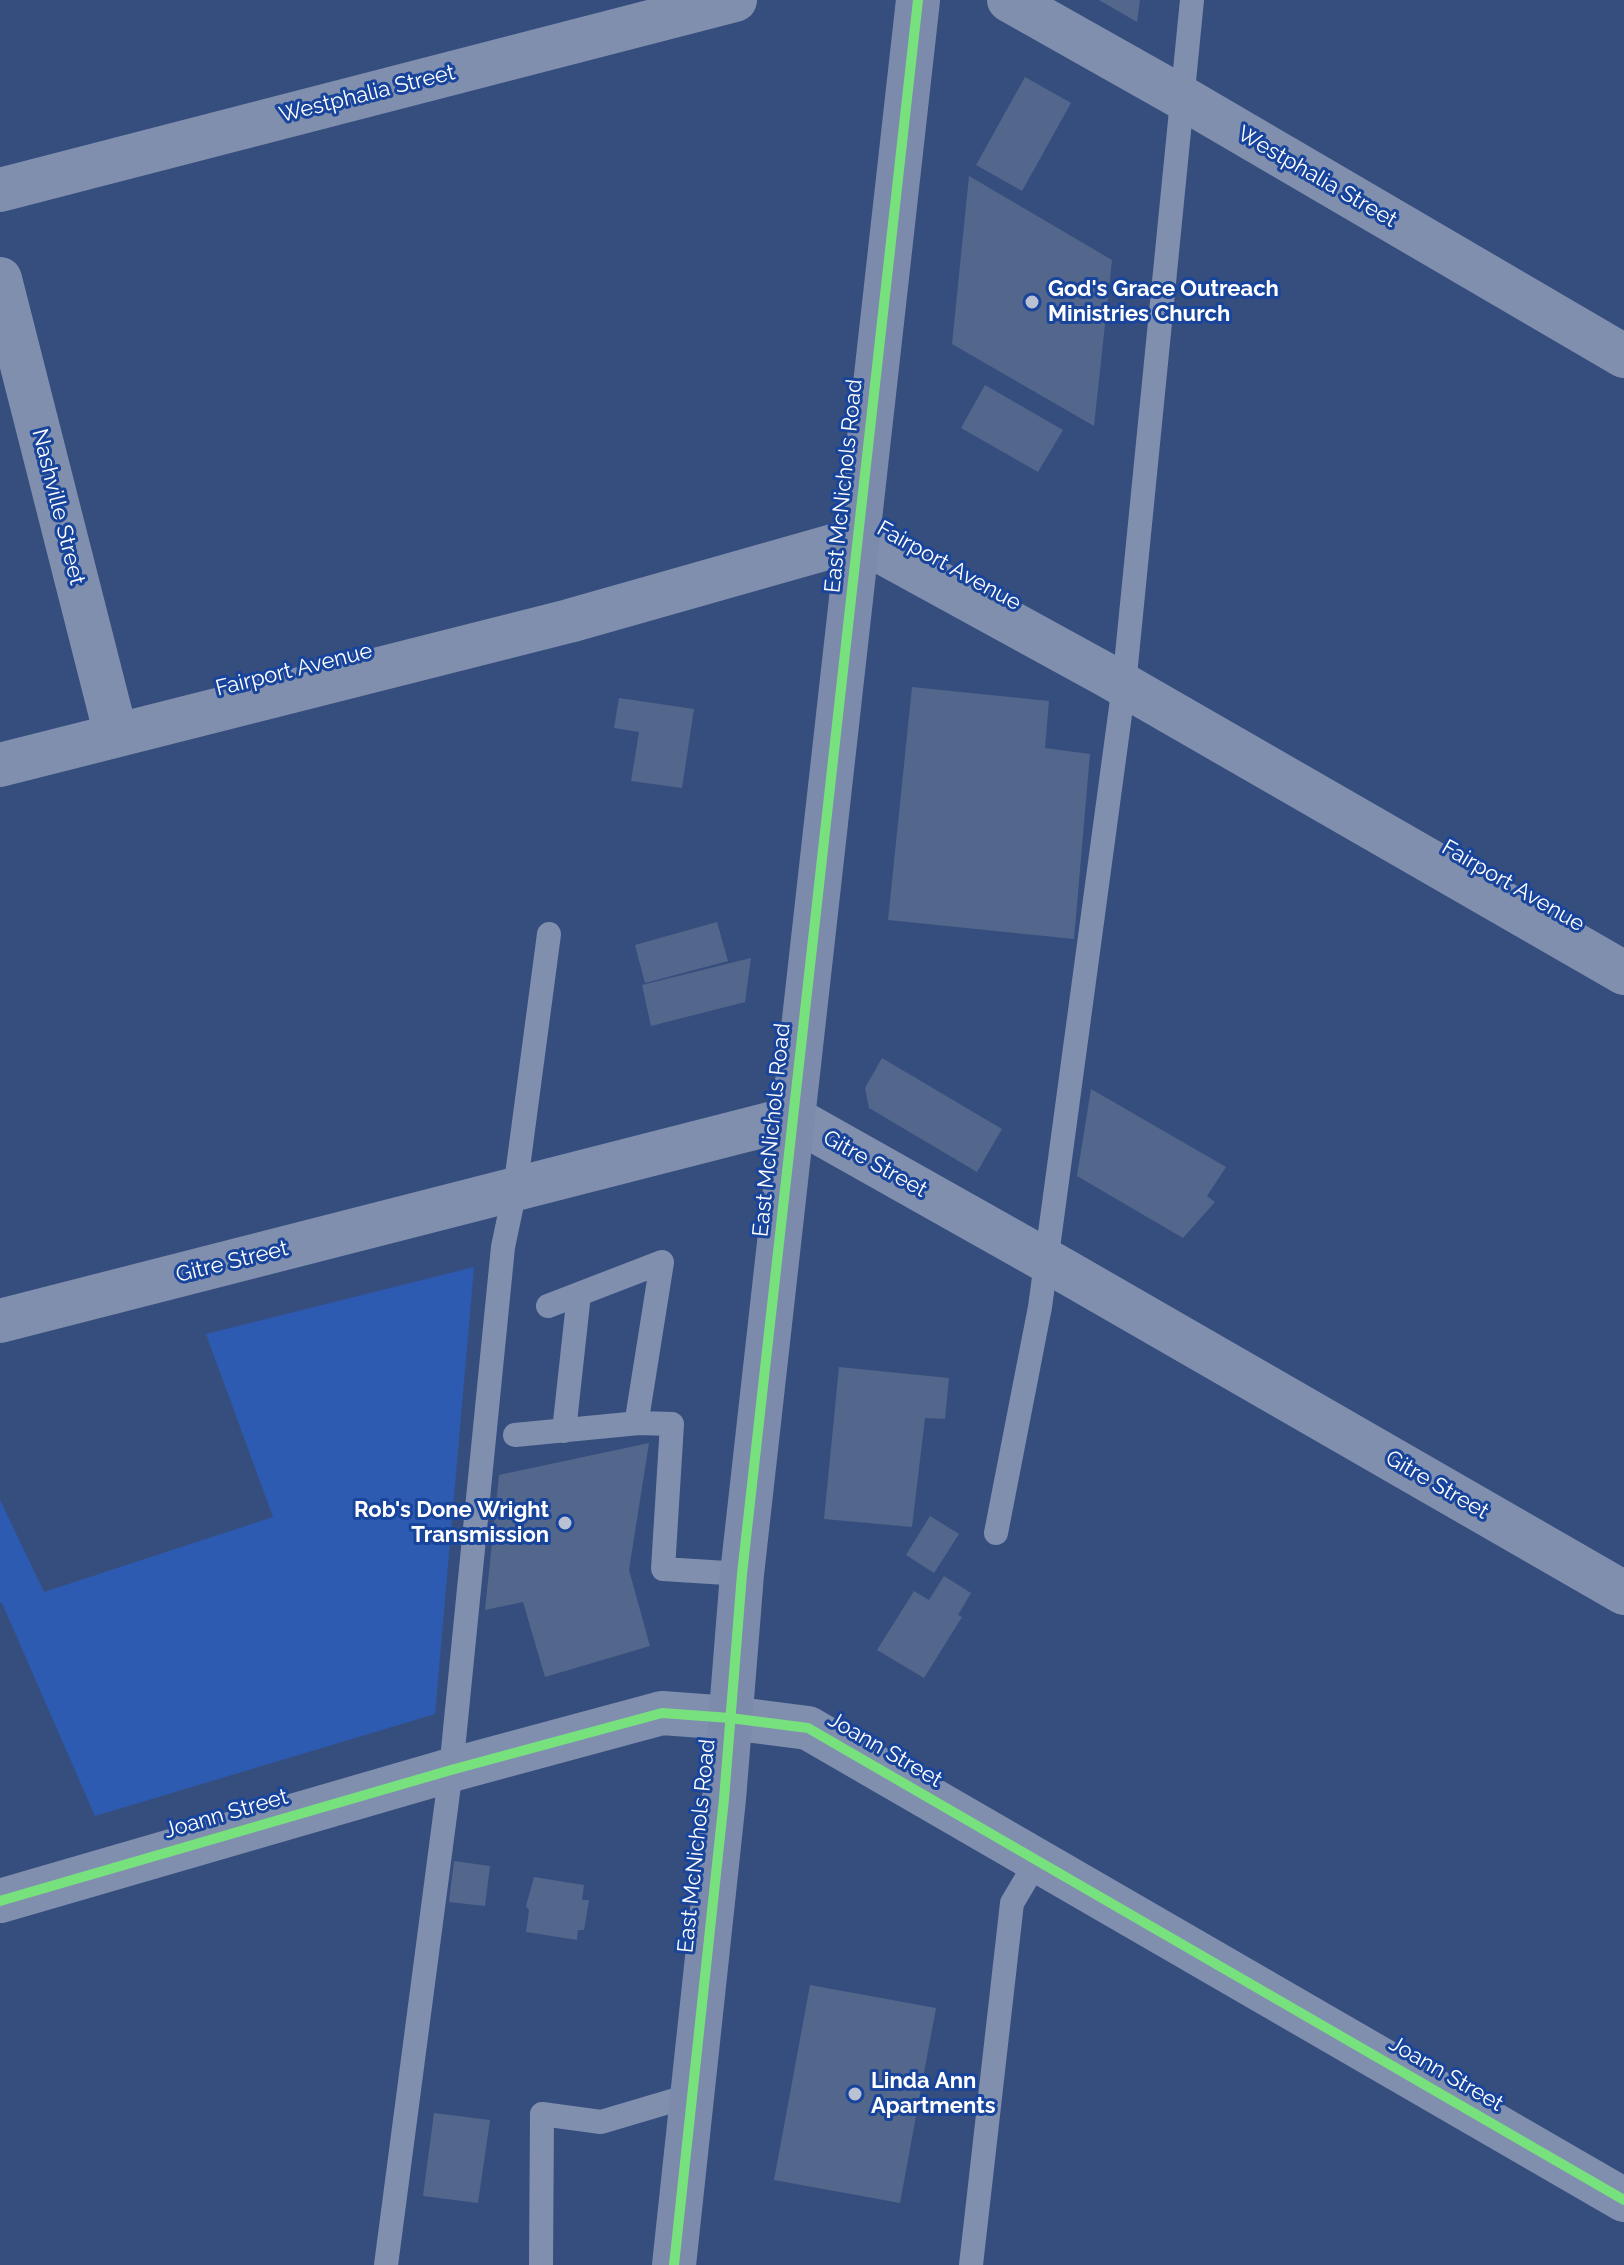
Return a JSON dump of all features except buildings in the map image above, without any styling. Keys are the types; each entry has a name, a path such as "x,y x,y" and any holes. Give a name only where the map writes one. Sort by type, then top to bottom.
{"street":[{"name":"Westphalia Street","path":"0,190 735,0"},
{"name":"East McNichols Road","path":"674,2265 724,1799 742,1574 918,0"},
{"name":"Westphalia Street","path":"1009,0 1624,356"},
{"name":"Nashville Street","path":"0,279 116,735"},
{"name":"Fairport Avenue","path":"0,765 569,621 858,539 1124,685 1624,973"},
{"name":"Gitre Street","path":"0,1321 793,1118 1047,1260 1624,1593"},
{"name":"Joann Street","path":"0,1901 451,1770 662,1713 808,1728 1624,2200"}],"lane":[{"path":"996,1533 1040,1307 1124,685 1192,0"},
{"path":"386,2265 451,1770 503,1247 515,1190 549,934"},
{"path":"548,1306 662,1262 637,1419 639,1423"},
{"path":"564,1431 579,1294"},
{"path":"515,1435 639,1423 672,1424 663,1569 742,1574"},
{"path":"971,2265 1012,1903 1037,1861"},
{"path":"541,2265 542,2114 601,2122 692,2095"}],"shaded area":[{"path":"474,1267 435,1714 95,1816 0,1603 0,1500 44,1592 273,1517 206,1334"}],"cycle path":[{"path":"674,2265 724,1799 742,1574 918,0"},
{"path":"0,1901 451,1770 662,1713 808,1728 1624,2200"}],"place":[{"name":"God's Grace Outreach Ministries Church","path":"1032,302"},
{"name":"Rob's Done Wright Transmission","path":"565,1523"},
{"name":"Linda Ann Apartments","path":"855,2094"}]}
